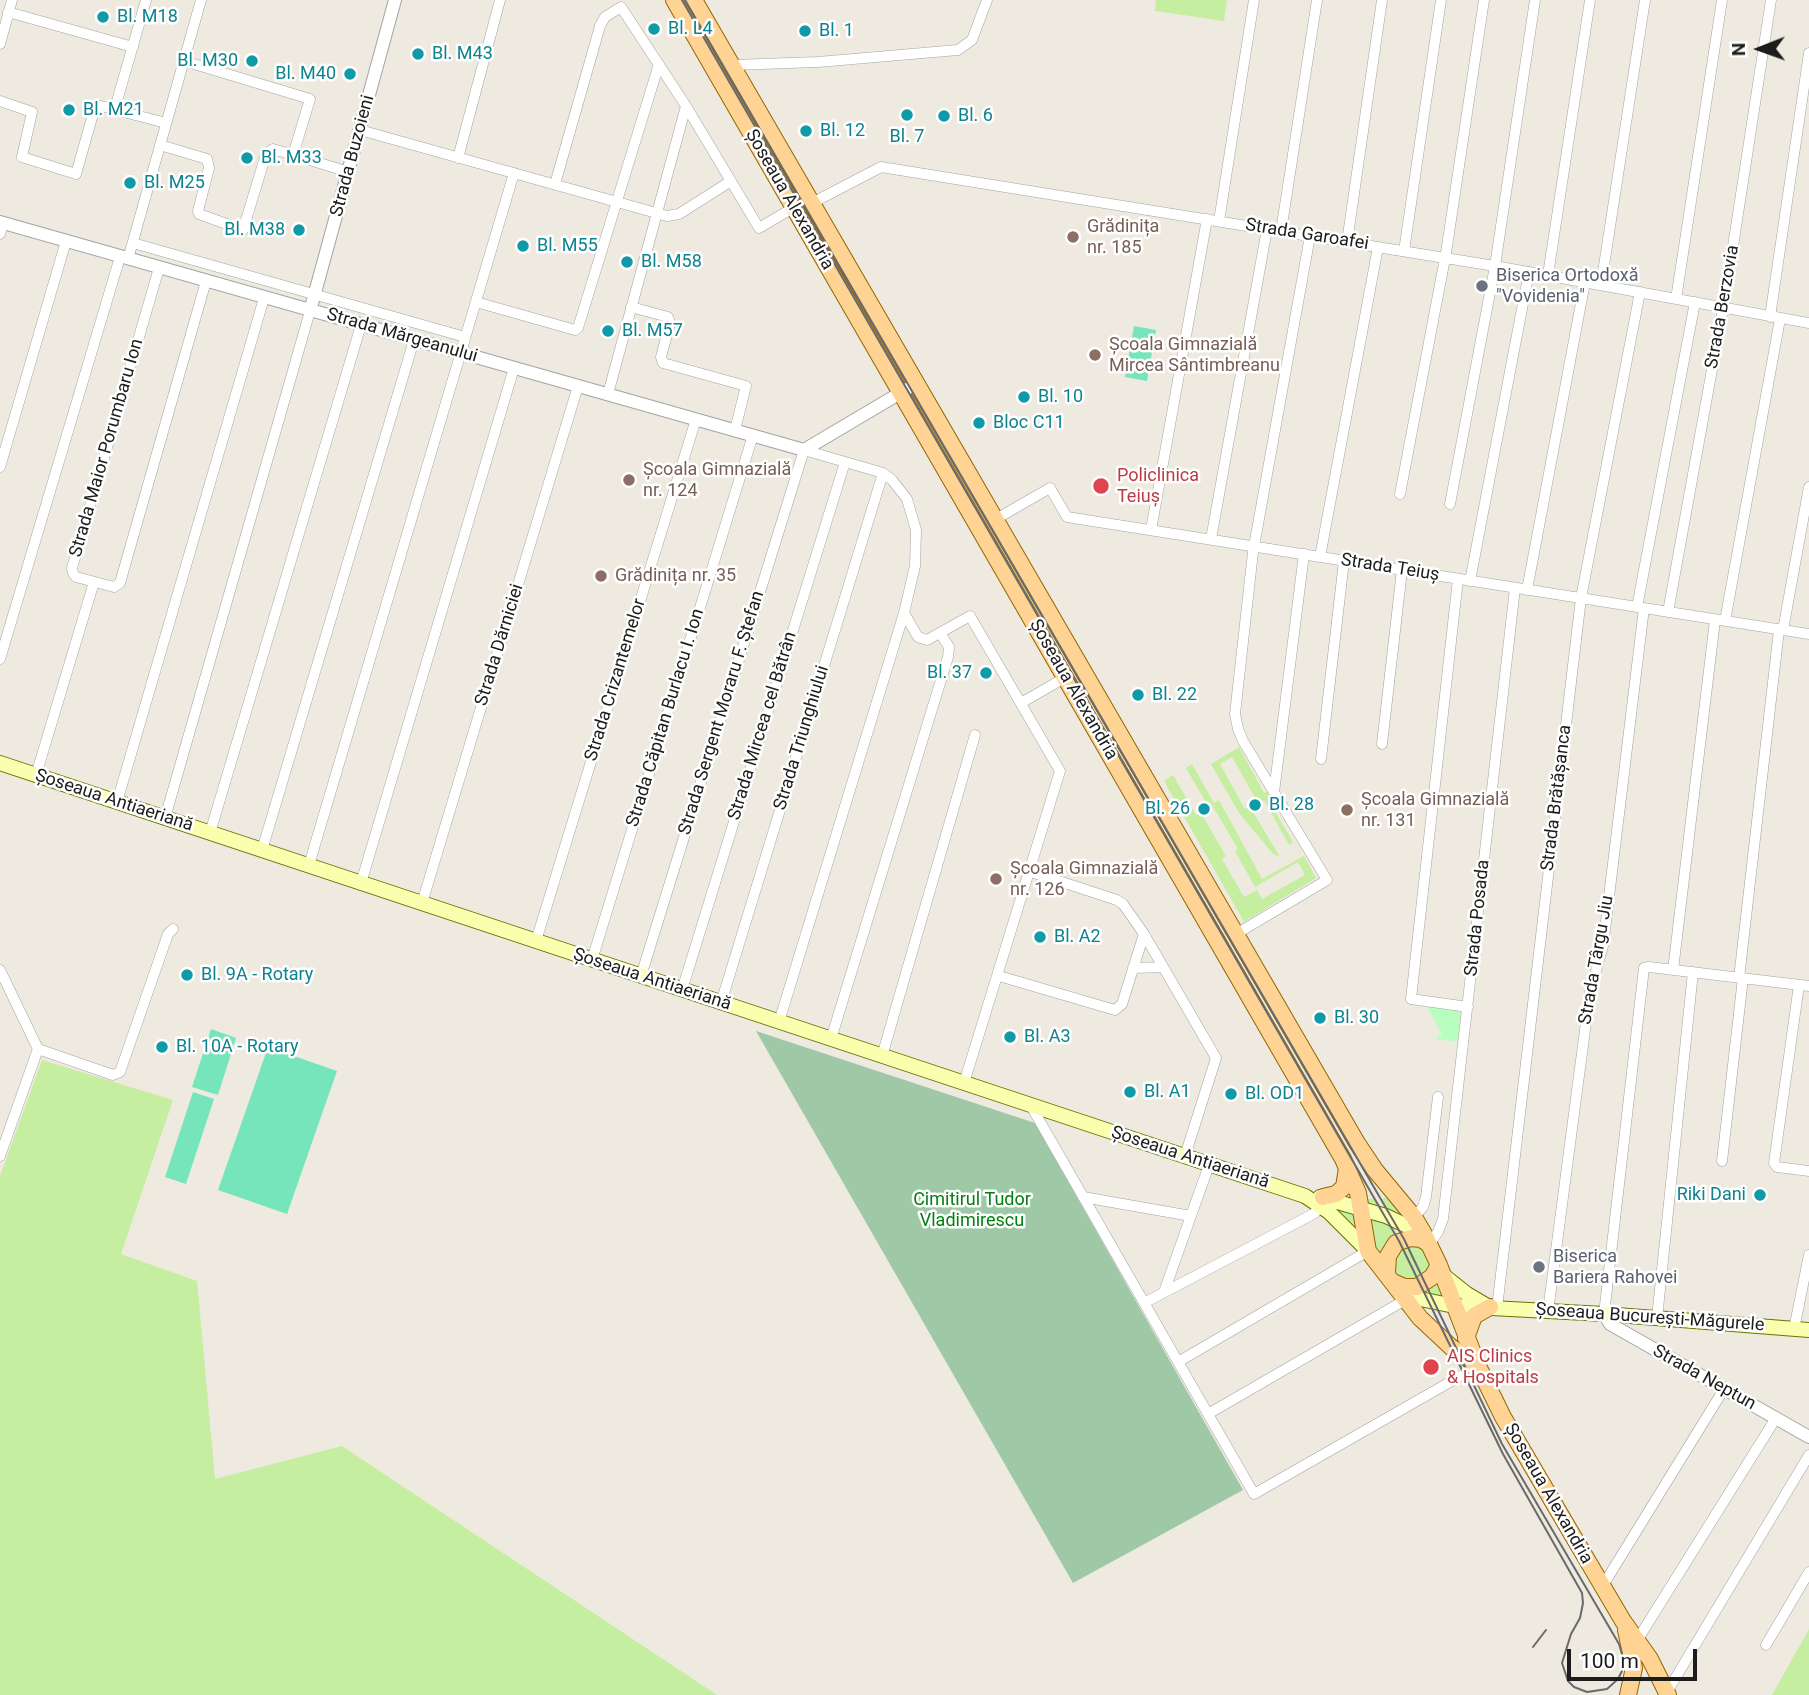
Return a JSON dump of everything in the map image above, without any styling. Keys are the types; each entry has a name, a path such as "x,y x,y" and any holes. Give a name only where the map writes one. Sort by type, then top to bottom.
{"main road":[{"name":"Șoseaua Alexandria","path":"674,0 1347,1168 1356,1186 1367,1251 1439,1336 1478,1366"},
{"name":"Șoseaua Alexandria","path":"694,0 1363,1153 1414,1217 1427,1239 1478,1366 1526,1458 1623,1621 1638,1639 1666,1692"},
{"name":"Șoseaua Antiaeriană","path":"0,763 1305,1196 1392,1219 1427,1239"},
{"path":"1347,1168 1344,1187 1321,1201 1367,1251"},
{"path":"1427,1239 1411,1238 1396,1243 1388,1256 1397,1287 1417,1287 1441,1270"},
{"name":"Șoseaua București-Măgurele","path":"1441,1270 1466,1294 1494,1308"},
{"name":"Șoseaua București-Măgurele","path":"1397,1287 1454,1306 1604,1314 1809,1330"},
{"path":"1466,1338 1474,1317 1494,1308"},
{"name":"Șoseaua Alexandria","path":"1623,1621 1634,1668 1630,1690"},
{"path":"1630,1690 1643,1679 1666,1692"}],"street":[{"path":"0,44 12,0"},
{"path":"0,659 124,258 133,243 201,0"},
{"name":"Strada Buzoieni","path":"310,311 393,0"},
{"path":"458,158 500,0"},
{"path":"733,65 818,62 958,50 972,40 987,0"},
{"path":"1219,221 1254,0"},
{"path":"1281,231 1317,0"},
{"path":"1347,242 1382,0"},
{"path":"1404,251 1441,0"},
{"path":"1400,494 1444,258 1484,0"},
{"path":"1450,504 1495,266 1535,0"},
{"path":"1548,275 1590,0"},
{"path":"1601,285 1645,0"},
{"path":"1676,299 1722,0"},
{"name":"Strada Berzovia","path":"1668,612 1724,308 1771,0"},
{"path":"115,108 145,3"},
{"path":"555,184 600,26 605,17 621,7 686,106 759,228 793,208"},
{"path":"8,12 133,47"},
{"path":"1672,970 1720,620 1775,318 1809,53"},
{"path":"184,61 310,99 293,155"},
{"path":"476,302 577,329 659,64"},
{"path":"0,101 32,112 22,157 76,174 95,107 100,104 166,123"},
{"path":"608,394 686,106"},
{"path":"360,130 667,216 680,214 731,181"},
{"path":"160,145 206,159 209,168 198,211 243,230 266,154 272,149 349,172"},
{"name":"Strada Garoafei","path":"812,203 881,167 1495,266 1809,323"},
{"path":"309,865 514,173"},
{"path":"1151,530 1207,219"},
{"name":"Strada Mărgeanului","path":"1,227 124,258 883,474"},
{"path":"1212,539 1267,229"},
{"path":"1236,934 1326,880 1243,741 1236,721 1254,546 1310,236"},
{"path":"0,467 66,242"},
{"name":"Strada Mărgeanului","path":"133,243 466,337"},
{"path":"1320,557 1378,247"},
{"name":"Strada Maior Porumbaru Ion","path":"36,775 94,582 74,575 72,568 159,268"},
{"path":"1470,581 1530,272"},
{"path":"94,582 114,587 120,583 206,281"},
{"path":"1527,590 1585,282"},
{"name":"Strada Brătășanca","path":"1494,1308 1581,598 1640,292"},
{"path":"117,802 264,298"},
{"name":"Strada Târgu Jiu","path":"1548,1311 1590,992 1603,946 1641,608 1695,302"},
{"path":"631,307 668,317 670,320 661,357 663,363 746,386 735,430"},
{"path":"165,818 310,311"},
{"path":"210,832 361,325"},
{"path":"262,850 414,340"},
{"path":"361,883 514,368"},
{"path":"804,450 917,383"},
{"name":"Strada Dărniciei","path":"422,903 578,386"},
{"name":"Strada Crizantemelor","path":"536,941 696,419"},
{"name":"Strada Căpitan Burlacu I. Ion","path":"592,960 753,435"},
{"name":"Strada Sergent Moraru F. Ștefan","path":"641,976 804,450"},
{"name":"Strada Mircea cel Bătrân","path":"682,990 845,462"},
{"path":"779,1022 904,613 915,566 916,530 907,499 892,480 883,474"},
{"name":"Strada Triunghiului","path":"721,1003 883,474"},
{"path":"1722,1161 1781,630 1809,487"},
{"name":"Strada Teiuș","path":"996,519 1050,488 1067,517 1809,634"},
{"path":"1274,792 1304,554"},
{"path":"1321,759 1345,561"},
{"path":"1382,744 1402,570"},
{"path":"1458,579 1411,999 1468,1007"},
{"name":"Strada Posada","path":"1427,1239 1438,1232 1443,1219 1515,588"},
{"path":"904,613 922,639 927,640 970,616 1060,771 964,1083"},
{"path":"831,1039 948,657 949,647 940,633"},
{"path":"1021,703 1066,677"},
{"path":"882,1056 975,735"},
{"path":"1031,872 1123,904 1144,934 1216,1058 1185,1156"},
{"path":"0,970 38,1049 113,1075 120,1072 168,934 173,929"},
{"path":"999,976 1115,1010 1122,1004 1144,934"},
{"path":"1133,968 1163,967"},
{"path":"1604,1314 1643,971 1646,967 1806,985 1774,1163 1777,1167 1809,1171"},
{"path":"1657,1318 1693,972"},
{"path":"0,1156 38,1049"},
{"path":"1414,1217 1423,1207 1426,1197 1438,1097"},
{"path":"1031,1106 1254,1494 1478,1366"},
{"path":"1164,1292 1209,1164"},
{"path":"1083,1197 1191,1216"},
{"path":"1144,1303 1315,1213 1321,1201"},
{"path":"1178,1362 1367,1251"},
{"path":"1794,1329 1809,1255"},
{"path":"1208,1414 1397,1287"},
{"name":"Strada Neptun","path":"1604,1314 1609,1324 1809,1437"},
{"path":"1602,1587 1724,1389"},
{"path":"1638,1639 1776,1418"},
{"path":"1666,1692 1809,1455"},
{"path":"1766,1645 1809,1572"}],"green space":[{"path":"1156,0 1227,0 1224,21 1155,11"},
{"path":"1134,326 1156,330 1147,381 1125,377"},
{"path":"1239,747 1264,793 1270,790 1273,794 1267,798 1293,842 1289,845 1264,800 1258,803 1232,757 1220,764 1245,809 1250,807 1280,857 1273,854 1239,813 1211,764"},
{"path":"1192,764 1214,803 1219,800 1262,879 1304,856 1316,878 1244,922 1164,781 1173,775 1196,815 1201,813 1226,856 1222,859 1244,897 1257,890 1262,899 1305,875 1298,862 1255,887 1235,851 1238,849 1186,768"},
{"path":"1425,1003 1461,1008 1458,1041 1436,1038 1442,1035"},
{"path":"211,1029 236,1038 218,1095 192,1087"},
{"name":"Cimitirul Tudor Vladimirescu","path":"756,1031 1035,1123 1243,1490 1073,1583"},
{"path":"268,1047 337,1071 287,1214 218,1190"},
{"path":"42,1060 173,1100 121,1254 197,1281 215,1479 342,1446 717,1695 0,1695 0,1176"},
{"path":"193,1092 214,1099 186,1184 165,1177"},
{"path":"1396,1195 1454,1306 1435,1303 1426,1283 1422,1285 1430,1303 1411,1298 1323,1197 1360,1209 1359,1198 1376,1199 1400,1241 1404,1239 1381,1199"},
{"path":"1809,1629 1809,1695 1772,1695"}],"tram line":[{"path":"682,0 1399,1241 1503,1454 1582,1593 1580,1618 1571,1634 1562,1663 1568,1681 1574,1687 1587,1692 1607,1689 1622,1671 1619,1644 1502,1444 1404,1239 685,0"},
{"path":"1533,1647 1546,1630"}],"place":[{"name":"Bl. M18","path":"103,17"},
{"name":"Bl. L4","path":"654,29"},
{"name":"Bl. 1","path":"805,31"},
{"name":"Bl. M43","path":"418,54"},
{"name":"Bl. M30","path":"252,61"},
{"name":"Bl. M40","path":"350,74"},
{"name":"Bl. M21","path":"69,110"},
{"name":"Bl. 7","path":"907,115"},
{"name":"Bl. 6","path":"944,116"},
{"name":"Bl. 12","path":"806,131"},
{"name":"Bl. M33","path":"247,158"},
{"name":"Bl. M25","path":"130,183"},
{"name":"Bl. M38","path":"299,230"},
{"name":"Grădinița nr. 185","path":"1073,237"},
{"name":"Bl. M55","path":"523,246"},
{"name":"Bl. M58","path":"627,262"},
{"name":"Biserica Ortodoxă \"Vovidenia\"","path":"1482,286"},
{"name":"Bl. M57","path":"608,331"},
{"name":"Școala Gimnazială Mircea Sântimbreanu","path":"1095,355"},
{"name":"Bl. 10","path":"1024,397"},
{"name":"Bloc C11","path":"979,423"},
{"name":"Școala Gimnazială nr. 124","path":"629,480"},
{"name":"Policlinica Teiuș","path":"1101,486"},
{"name":"Grădinița nr. 35","path":"601,576"},
{"name":"Bl. 37","path":"986,673"},
{"name":"Bl. 22","path":"1138,695"},
{"name":"Bl. 28","path":"1255,805"},
{"name":"Bl. 26","path":"1204,809"},
{"name":"Școala Gimnazială nr. 131","path":"1347,810"},
{"name":"Școala Gimnazială nr. 126","path":"996,879"},
{"name":"Bl. A2","path":"1040,937"},
{"name":"Bl. 9A - Rotary","path":"187,975"},
{"name":"Bl. 30","path":"1320,1018"},
{"name":"Bl. A3","path":"1010,1037"},
{"name":"Bl. 10A - Rotary","path":"162,1047"},
{"name":"Bl. A1","path":"1130,1092"},
{"name":"Bl. OD1","path":"1231,1094"},
{"name":"Riki Dani","path":"1760,1195"},
{"name":"Biserica Bariera Rahovei","path":"1539,1267"},
{"name":"AIS Clinics & Hospitals","path":"1431,1367"}]}
